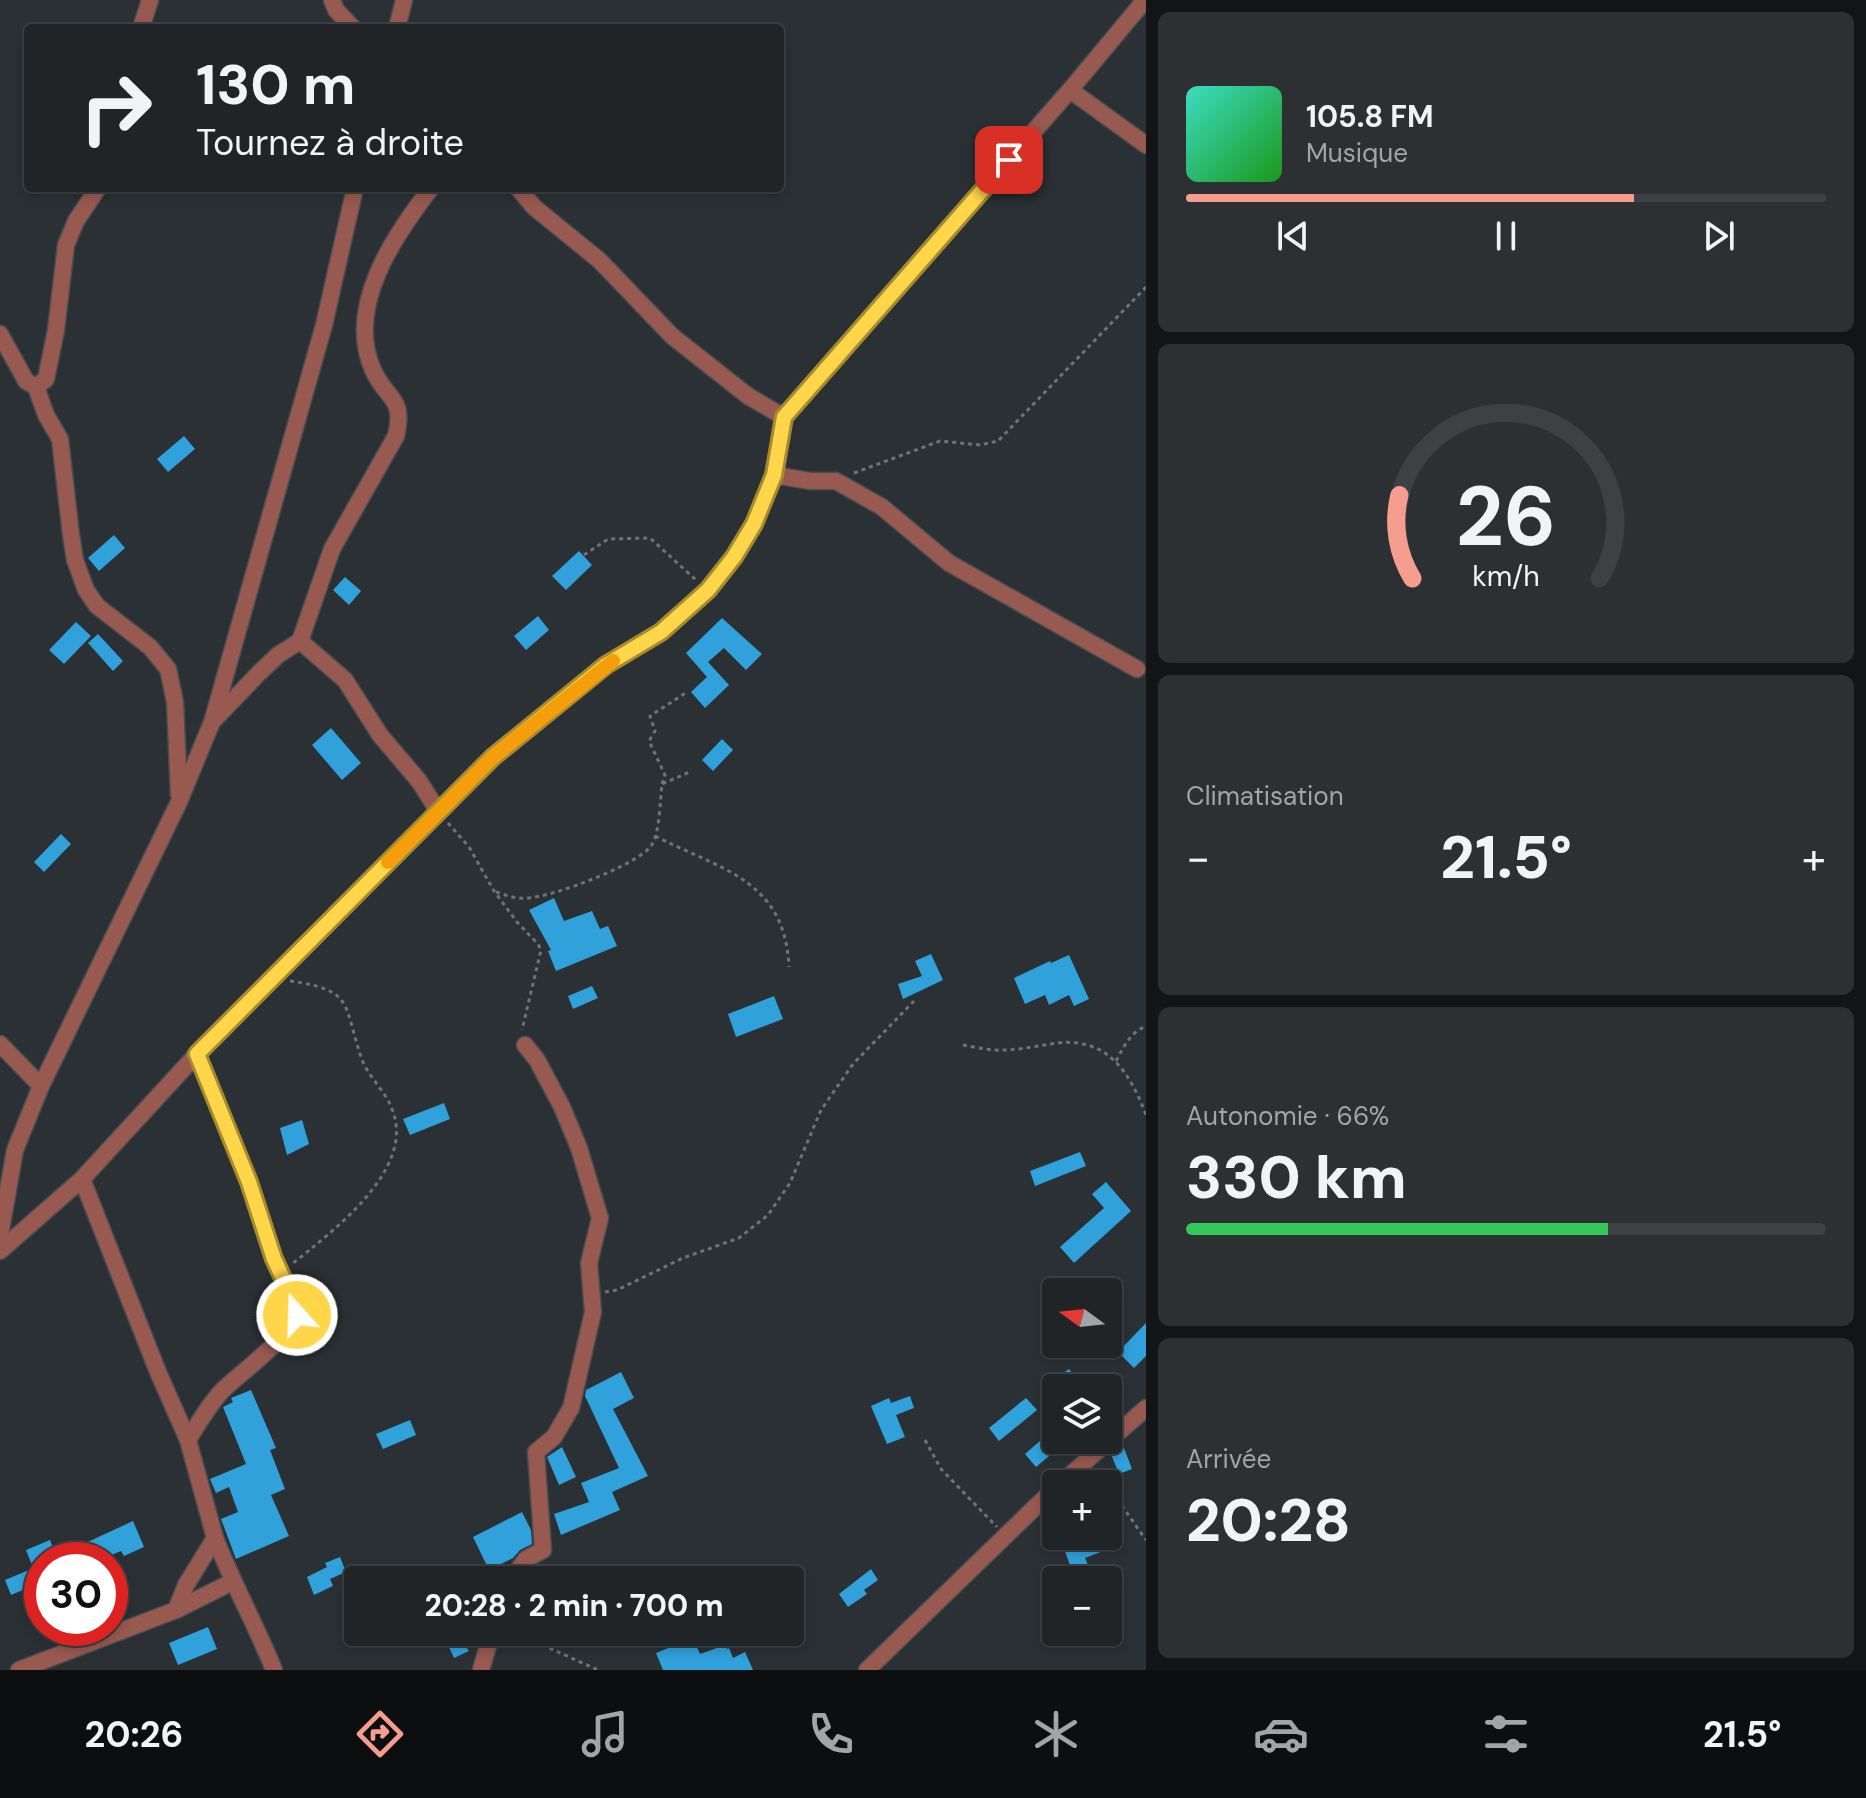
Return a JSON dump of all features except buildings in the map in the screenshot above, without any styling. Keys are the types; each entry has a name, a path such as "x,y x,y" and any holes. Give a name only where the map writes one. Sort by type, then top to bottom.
{"street":[{"path":"142,24 150,0"},
{"path":"332,0 336,10 349,24"},
{"path":"398,24 404,0"},
{"path":"0,1251 82,1179 197,1054 493,757 606,665 661,632 708,590 734,557 754,524 774,475 784,417 1145,0"},
{"path":"1070,90 1146,145"},
{"path":"36,387 46,379 56,330 66,245 76,221 95,192"},
{"path":"0,1235 15,1150 41,1086 179,802 212,722 324,325 354,192"},
{"path":"212,722 278,655 300,641 332,549 396,436 400,417 397,403 374,372 366,348 365,320 381,263 428,192"},
{"path":"521,192 535,208 599,260 672,336 748,396 784,417"},
{"path":"0,334 26,381 36,387 46,415 60,439 75,560 86,590 97,606 150,647 168,669 175,702 179,802"},
{"path":"774,475 810,481 836,481 882,507 949,563 1137,669"},
{"path":"300,641 345,680 380,735 419,781 438,811"},
{"path":"0,1044 41,1086"},
{"path":"521,1566 526,1559 543,1550 536,1452 554,1437 571,1408 593,1312 589,1263 600,1218 562,1107 537,1060 525,1045"},
{"path":"188,1440 221,1393 295,1321 297,1308 274,1259 226,1122 197,1054"},
{"path":"82,1179 188,1440 215,1538 232,1582 257,1628 274,1670"},
{"path":"1076,1470 1146,1408"},
{"path":"867,1670 1042,1501"},
{"path":"176,1610 186,1585 215,1538"},
{"path":"19,1670 176,1610 232,1582"},
{"path":"481,1670 488,1646"}],"path":[{"path":"836,481 940,441 980,445 998,441 1146,287"},
{"path":"584,555 608,539 650,538 708,590"},
{"path":"494,891 527,898 556,894 617,868 651,845 665,775 649,741 655,731 650,716 687,692"},
{"path":"662,784 692,771"},
{"path":"438,811 469,847 494,891 541,950 522,1028 521,1038 525,1045"},
{"path":"655,836 735,875 762,892 783,926 789,967"},
{"path":"274,978 326,987 341,998 350,1017 361,1059 392,1108 396,1123 392,1156 370,1193 328,1236 281,1274"},
{"path":"591,1294 617,1290 694,1254 739,1238 768,1215 790,1183 821,1110 864,1049 878,1039 914,1001"},
{"path":"1116,1061 1126,1041 1146,1026"},
{"path":"963,1045 994,1050 1061,1043 1088,1044 1116,1061 1131,1080 1146,1115"},
{"path":"925,1440 941,1469 1005,1535"},
{"path":"1122,1506 1146,1540"},
{"path":"546,1646 598,1670"}],"slow traffic":[{"path":"388,862 493,757 613,661"}],"route":[{"path":"297,1315 297,1308 274,1259 249,1182 197,1054 493,757 606,665 661,632 708,590 734,557 754,524 774,475 784,417 1009,160"}]}
